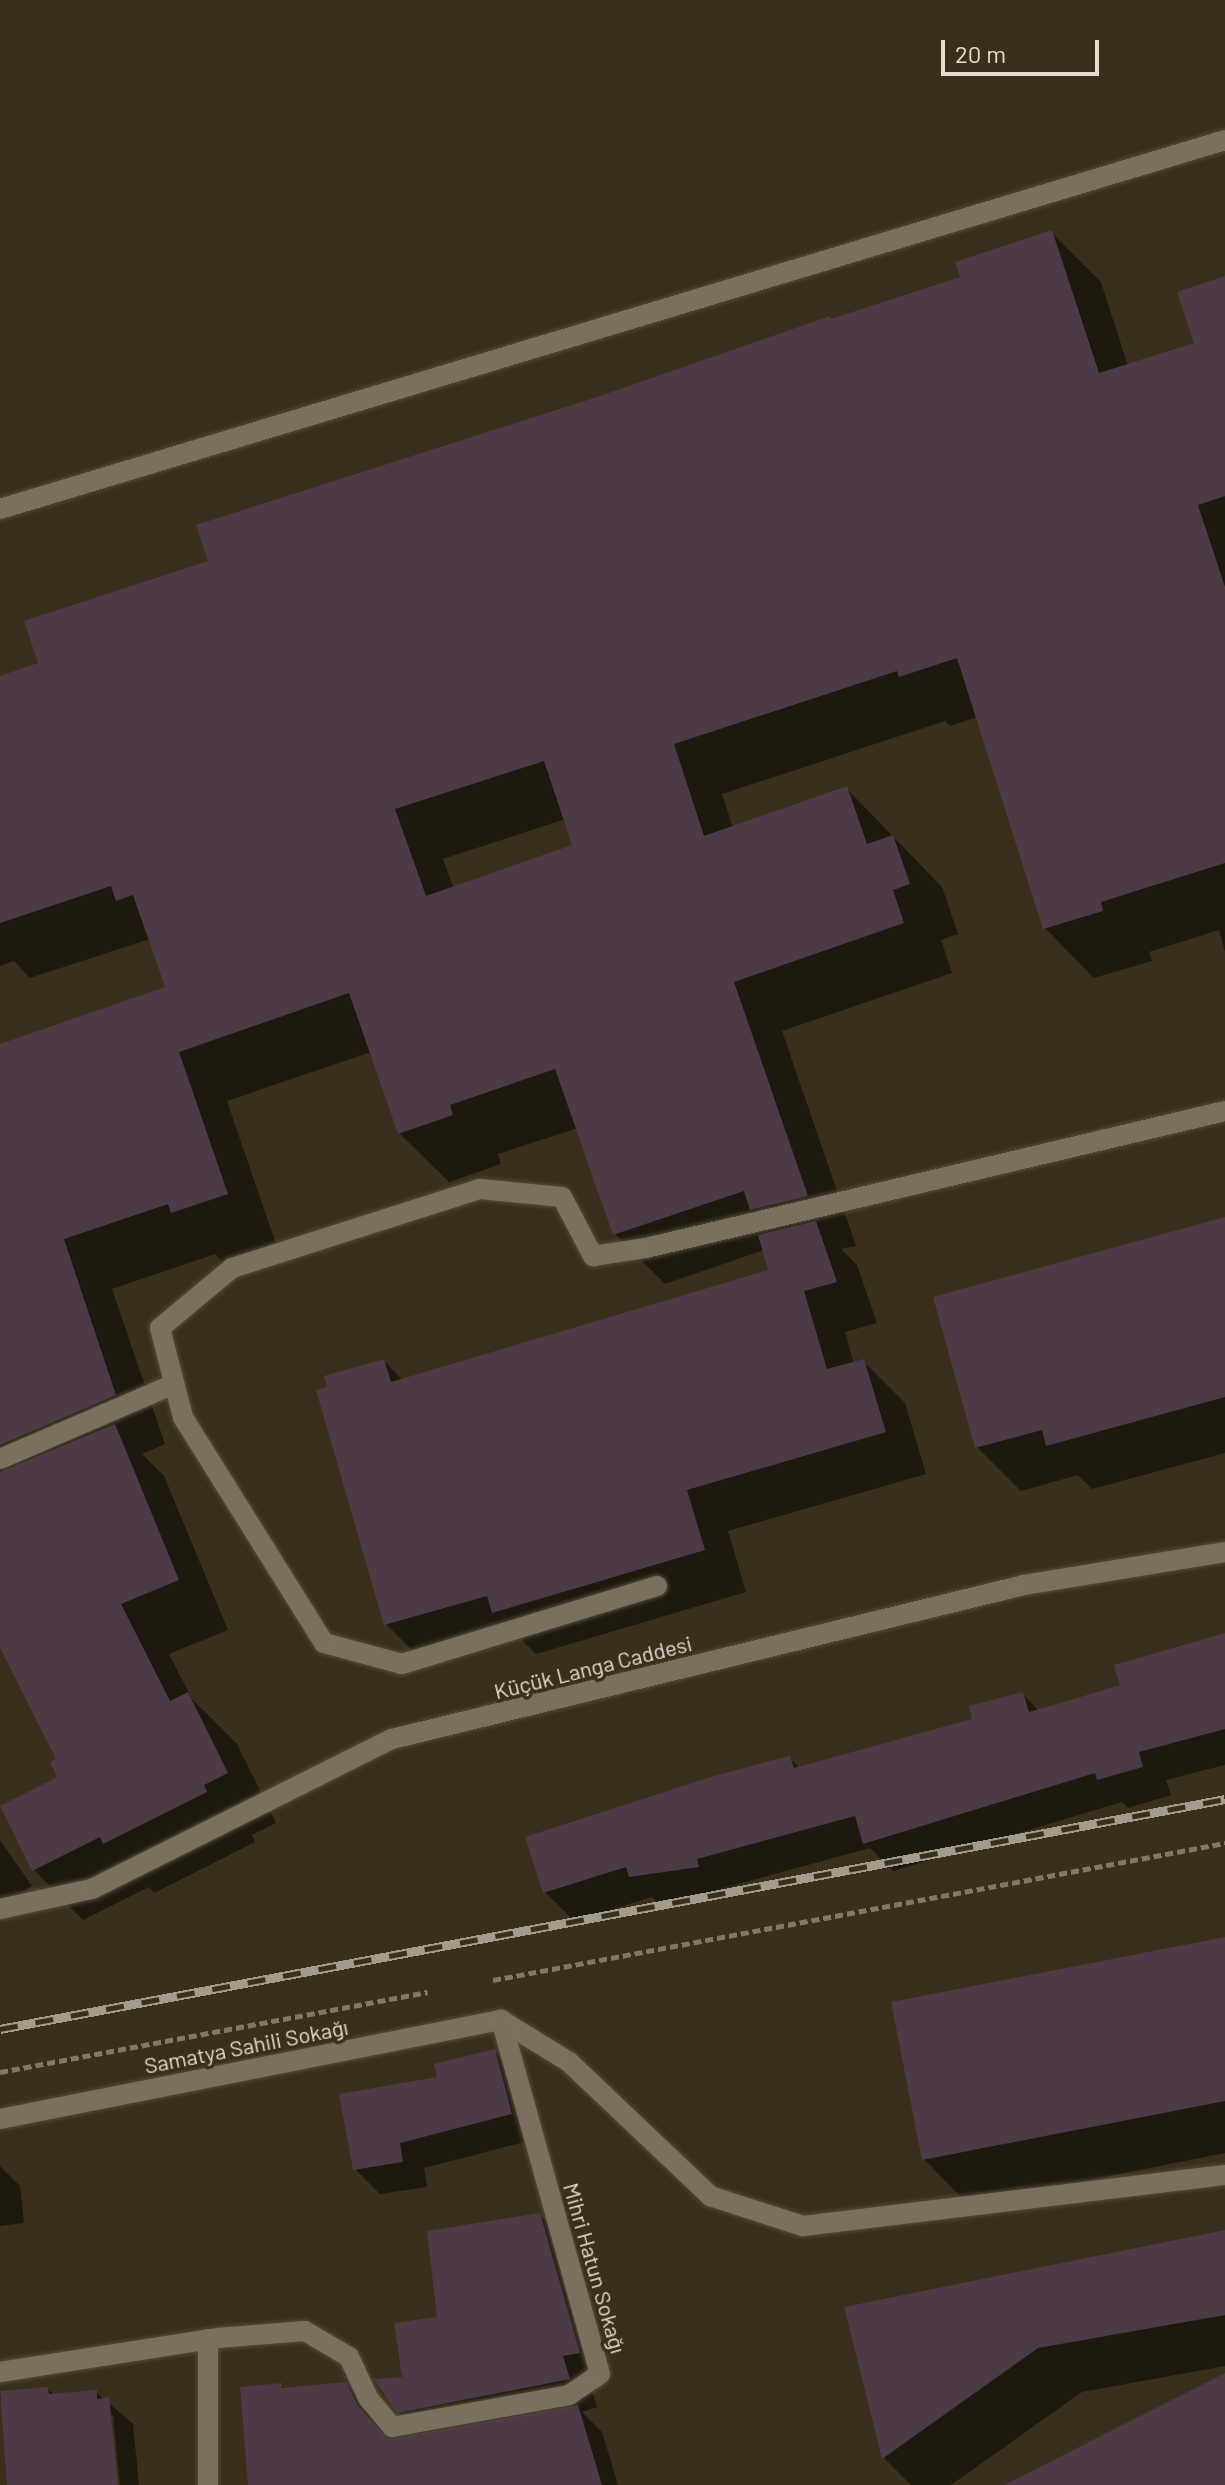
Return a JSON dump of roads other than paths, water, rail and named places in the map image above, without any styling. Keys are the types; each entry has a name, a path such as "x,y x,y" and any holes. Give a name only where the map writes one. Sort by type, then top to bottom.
{"street":[{"path":"0,509 1225,140"},
{"path":"657,1586 402,1664 324,1643 183,1417 172,1385 160,1328 232,1268 480,1189 562,1197 593,1256 646,1248 1225,1111"},
{"path":"0,1459 172,1385"},
{"name":"Küçük Langa Caddesi","path":"0,1909 92,1889 392,1739 1024,1585 1225,1552"},
{"path":"501,2020 569,2062 710,2196 803,2226 1225,2175"},
{"name":"Samatya Sahili Sokağı","path":"0,2119 501,2020"},
{"name":"Mihri Hatun Sokağı","path":"0,2372 208,2339 305,2331 349,2357 368,2398 392,2427 569,2395 600,2374 501,2020"},
{"path":"208,2339 208,2485"}],"railway":[{"path":"0,2029 1225,1799"}]}
